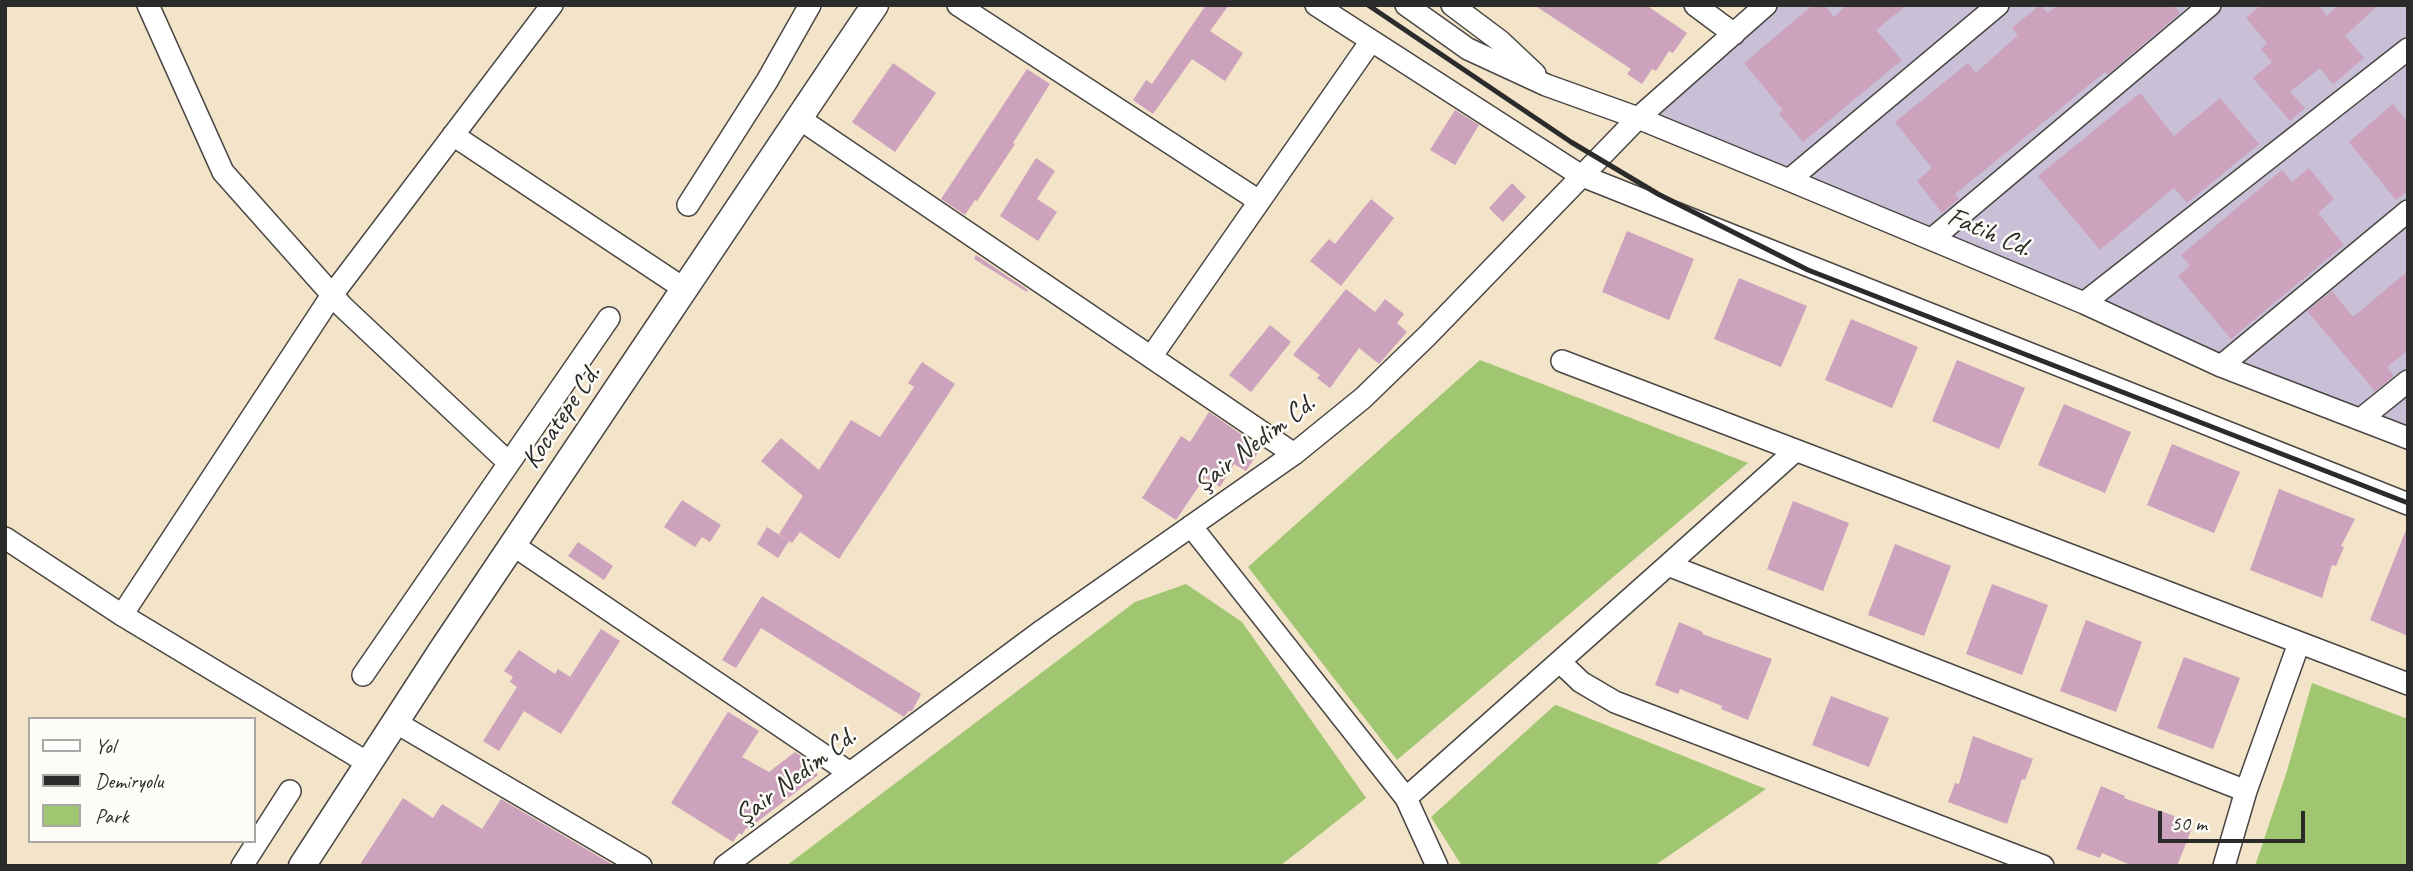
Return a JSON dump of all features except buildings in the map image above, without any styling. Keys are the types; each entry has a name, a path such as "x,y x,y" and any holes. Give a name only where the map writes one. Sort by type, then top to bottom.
{"main road":[{"name":"Kocatepe Cd.","path":"302,866 395,722 875,5"}],"street":[{"path":"148,5 223,172 332,295 509,463"},
{"path":"122,615 332,295 552,5"},
{"path":"688,205 767,81 810,5"},
{"path":"958,5 1259,201"},
{"path":"1316,5 1580,175 2408,504"},
{"name":"Fatih Cd.","path":"1406,5 1468,50 1546,85 1638,118 2084,303 2221,366 2408,438"},
{"name":"Fatih Cd.","path":"1452,5 1500,41 1546,85"},
{"path":"1695,5 1734,34"},
{"name":"Şair Nedim Cd.","path":"724,866 1043,629 1294,454 1363,398 1638,118 1766,5"},
{"path":"1789,180 1998,5"},
{"path":"1932,239 2210,5"},
{"path":"1151,357 1371,41"},
{"path":"2084,303 2408,49"},
{"path":"800,119 1294,454"},
{"path":"453,135 686,290"},
{"path":"2221,366 2408,211"},
{"path":"363,675 609,318"},
{"path":"1562,360 2408,684"},
{"path":"2361,419 2408,381"},
{"path":"1406,798 1795,451"},
{"path":"1191,526 1406,798 1437,866"},
{"path":"5,538 122,615 369,764"},
{"path":"513,545 850,773"},
{"path":"1668,565 2246,792"},
{"path":"2224,866 2246,792 2299,643"},
{"path":"1560,662 1581,682 1615,702 2043,866"},
{"path":"395,722 641,866"},
{"path":"242,866 290,791"}],"shaded area":[{"path":"1766,5 2408,5 2408,438 1638,118"}],"green space":[{"path":"1480,360 1748,463 1397,760 1248,567"},
{"path":"1186,584 1242,622 1366,798 1280,866 786,866 1135,602"},
{"path":"2312,683 2408,719 2408,866 2255,866 2287,771"},
{"path":"1555,705 1766,789 1654,866 1462,866 1431,817"}],"railway":[{"path":"1368,5 1571,142 1658,194 1808,270 2408,503"}]}
